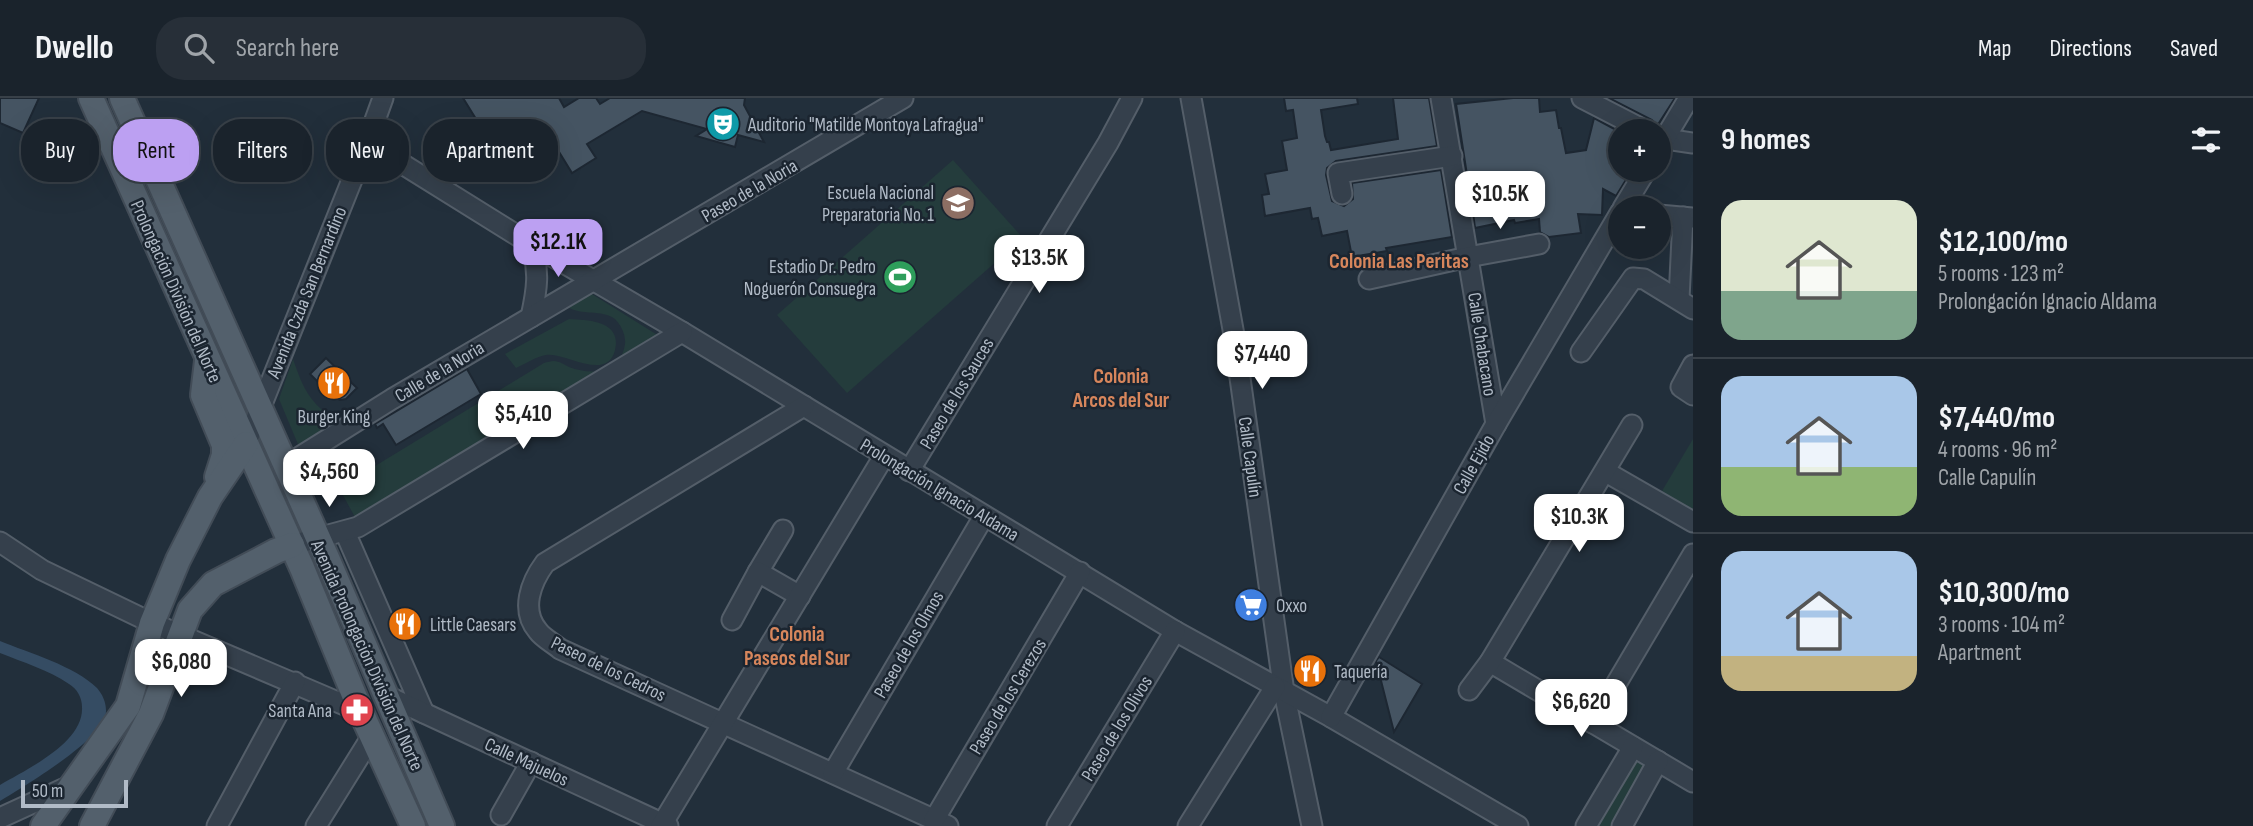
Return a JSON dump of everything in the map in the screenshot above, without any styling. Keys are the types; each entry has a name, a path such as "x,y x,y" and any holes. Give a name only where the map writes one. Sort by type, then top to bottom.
{"main road":[{"name":"Prolongación División del Norte","path":"91,98 246,444"},
{"name":"Prolongación División del Norte","path":"122,98 131,119"},
{"path":"130,185 140,182"},
{"name":"Prolongación División del Norte","path":"159,182 259,407"},
{"path":"207,359 203,395 224,445 224,455 210,497"},
{"name":"Avenida Prolongación División del Norte","path":"259,407 442,826"},
{"path":"43,826 128,706 152,623 178,560 210,497 246,444"},
{"name":"Avenida Prolongación División del Norte","path":"246,444 413,826"},
{"path":"92,826 151,713 190,610 213,584 292,545"}],"street":[{"name":"Avenida Czda San Bernardino","path":"375,119 383,98"},
{"name":"Paseo de la Noria","path":"594,280 903,98"},
{"name":"Paseo de los Sauces","path":"909,471 1108,143 1132,98"},
{"name":"Calle Capulín","path":"1192,98 1234,335 1279,690 1312,826"},
{"name":"Calle Chabacano","path":"1441,98 1496,424"},
{"path":"1582,98 1620,119"},
{"path":"1671,121 1689,98"},
{"path":"1671,141 1693,143"},
{"path":"1342,194 1338,173 1452,156"},
{"name":"Prolongación Ignacio Aldama","path":"409,168 1175,631 1331,717 1518,826"},
{"name":"Avenida Czda San Bernardino","path":"246,444 351,182"},
{"path":"1581,352 1633,278 1644,279 1686,304 1688,217"},
{"name":"Calle Ejido","path":"1331,717 1496,424 1608,233"},
{"path":"531,244 537,260 538,276 531,317"},
{"path":"1369,279 1539,244"},
{"name":"Calle de la Noria","path":"285,466 594,280"},
{"path":"292,545 345,532 369,520 682,332"},
{"path":"1693,365 1681,387 1693,395"},
{"name":"Paseo de los Cedros","path":"804,406 545,563 530,590 531,617 538,631 560,649 941,823"},
{"path":"1469,690 1490,662 1632,425"},
{"path":"664,825 722,722 884,456"},
{"path":"1606,472 1693,522"},
{"name":"Paseo de los Olmos","path":"832,773 984,516"},
{"path":"732,620 783,530"},
{"path":"345,532 424,713"},
{"path":"0,542 42,570 152,623 361,712"},
{"path":"1593,723 1693,554"},
{"path":"758,572 800,596"},
{"name":"Paseo de los Cerezos","path":"941,823 1080,572"},
{"name":"Paseo de los Olivos","path":"1057,826 1175,631"},
{"path":"1490,662 1693,782"},
{"path":"217,826 295,682"},
{"path":"1188,826 1279,690"},
{"name":"Calle Majuelos","path":"386,695 664,825"},
{"path":"316,826 372,736"},
{"path":"1586,826 1633,747"},
{"path":"1622,826 1658,761"},
{"path":"501,815 531,762"},
{"path":"0,818 74,784"}],"green space":[{"name":"Estadio Dr. Pedro Noguerón Consuegra","path":"953,160 1023,238 847,393 777,315"},
{"path":"587,291 667,341 356,519 339,488 544,363 556,361 578,370 596,371 604,370 618,361 625,341 623,330 615,319 604,314 568,307"},
{"path":"569,319 602,324 614,333 615,350 610,360 594,365 546,355 516,368 505,354"},
{"path":"293,359 305,389 329,421 316,440 300,449 279,399"},
{"path":"1693,439 1693,510 1662,491"},
{"path":"1638,757 1645,762 1644,768 1612,826 1594,826"}],"water":[{"path":"0,641 38,655 88,680 102,695 106,710 99,728 88,739 58,763 0,801 0,785 52,754 64,743 80,720 82,707 80,697 72,686 44,670 0,653"}],"building":[{"path":"0,98 39,98 29,119 21,119 21,132 0,123"},
{"path":"463,98 559,98 564,107 579,98 596,98 600,104 610,98 745,98 744,105 764,142 738,135 735,147 696,136 707,129 642,111 587,144 596,158 572,173 558,150 558,119 476,119"},
{"path":"1284,98 1357,98 1358,104 1321,110 1325,136 1331,150 1398,139 1393,98 1429,98 1437,146 1336,161 1327,168 1326,175 1332,201 1344,206 1353,199 1352,183 1441,170 1452,237 1386,248 1387,251 1352,257 1347,231 1322,236 1318,218 1312,219 1310,208 1265,216 1262,195 1269,194 1265,174 1287,170 1282,141 1297,138 1293,110 1286,111"},
{"path":"1539,98 1540,112 1556,110 1566,153 1586,150 1594,118 1608,126 1608,182 1625,182 1616,196 1603,189 1602,215 1578,214 1581,233 1549,237 1540,232 1539,219 1515,223 1514,220 1475,228 1473,213 1476,212 1472,187 1469,188 1456,104"},
{"path":"1609,98 1675,98 1662,119 1650,119"},
{"path":"326,358 357,388 346,399 333,397 310,374"},
{"path":"467,369 481,394 396,445 383,424 377,428 375,424"},
{"path":"1379,657 1422,684 1394,732 1376,661"}],"place":[{"name":"Auditorio \"Matilde Montoya Lafragua\"","path":"723,124"},
{"name":"Escuela Nacional Preparatoria No. 1","path":"958,203"},
{"name":"Estadio Dr. Pedro Noguerón Consuegra","path":"900,277"},
{"name":"Burger King","path":"334,383"},
{"name":"Oxxo","path":"1251,605"},
{"name":"Little Caesars","path":"405,624"},
{"name":"Taquería","path":"1310,671"},
{"name":"Santa Ana","path":"357,710"}],"district":[{"name":"Colonia Las Peritas","path":"1399,261"},
{"name":"Colonia Arcos del Sur","path":"1121,388"},
{"name":"Colonia Paseos del Sur","path":"797,646"}]}
